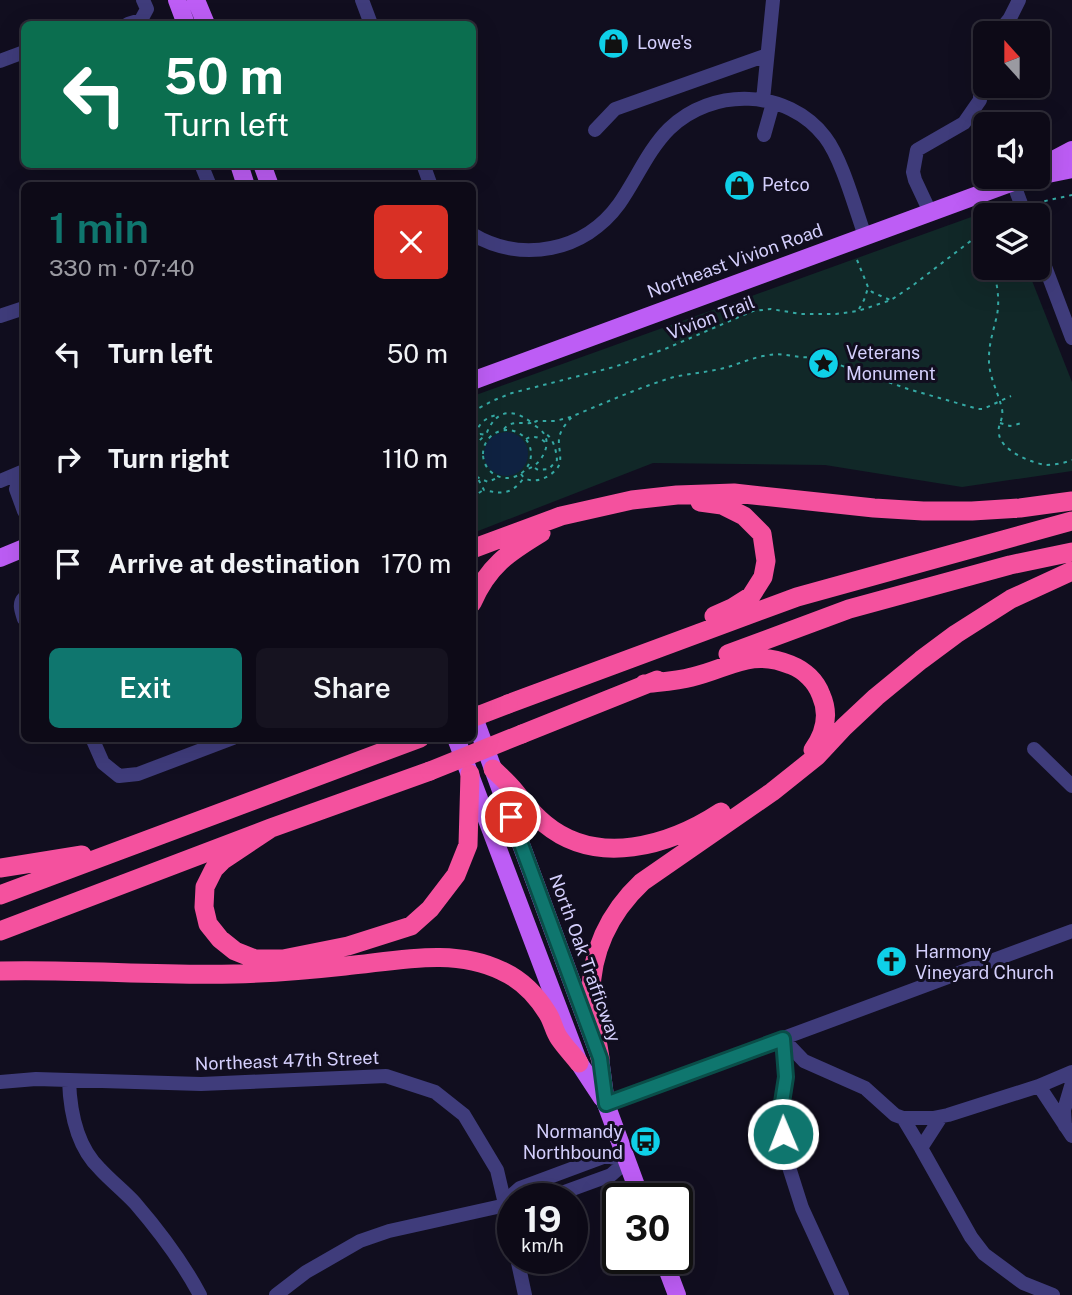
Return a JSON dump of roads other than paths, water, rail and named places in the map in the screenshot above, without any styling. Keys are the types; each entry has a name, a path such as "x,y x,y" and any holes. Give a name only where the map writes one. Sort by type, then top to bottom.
{"highway":[{"path":"476,548 561,516 632,500 677,495 734,493 923,511 1020,508 1072,501"},
{"path":"476,596 490,570 518,547 543,532 582,521 697,502 722,505 744,516 762,534 764,577 758,588 741,603 693,624 663,647"},
{"path":"476,716 797,597 1072,521"},
{"path":"0,931 430,771 644,684 849,609 1010,565 1072,552"},
{"path":"600,1058 591,1000 596,958 607,926 628,895 642,882 772,792 817,756 860,712 921,660 993,610 1072,571"},
{"path":"493,769 534,815 564,837 579,844 596,847 634,848 652,844 706,822 755,791 813,749 822,735 826,721 825,705 815,683 797,667 772,658 754,658 693,677 644,684"},
{"path":"0,895 411,742"},
{"path":"271,828 214,869 205,887 204,907 208,924 220,939 236,951 255,959 283,959 348,946 411,926 430,909 456,875 468,845 470,774"},
{"path":"0,868 121,850"},
{"path":"0,971 233,974 436,957 466,959 484,963 519,980 549,1015 558,1036 579,1063"}],"main road":[{"path":"177,0 185,21"},
{"path":"196,0 205,21"},
{"path":"1050,162 1072,150"},
{"name":"Northeast Vivion Road","path":"1050,174 1072,169"},
{"name":"Northeast Vivion Road","path":"476,380 991,189"},
{"path":"0,558 21,549"},
{"name":"North Oak Trafficway","path":"476,723 600,1058 606,1104 635,1183"},
{"name":"North Oak Trafficway","path":"458,742 579,1063 606,1104"},
{"path":"669,1274 677,1295"}],"street":[{"path":"138,21 147,9 143,0"},
{"path":"362,0 370,21"},
{"path":"764,135 768,101 767,55 774,0"},
{"path":"1008,21 1019,0"},
{"path":"0,61 21,53"},
{"path":"595,130 615,109 767,55"},
{"path":"476,236 492,244 518,250 551,249 581,238 596,229 619,204 669,129 698,108 734,98 768,101 799,114 815,126 826,138 838,161 865,236"},
{"path":"930,212 913,172 917,150 964,123 980,98"},
{"path":"1050,280 1072,338"},
{"path":"0,317 21,309"},
{"path":"0,481 21,473"},
{"path":"21,478 16,489 21,503"},
{"path":"94,742 103,763 119,776 138,774 222,742"},
{"path":"1034,749 1072,786"},
{"path":"606,1104 1072,931"},
{"path":"783,1039 804,1061 865,1088 895,1115 903,1118 941,1117 1039,1086 1072,1072"},
{"path":"783,1039 786,1069 780,1115 788,1164 802,1208 842,1295"},
{"path":"786,1069 804,1061"},
{"name":"Northeast 47th Street","path":"0,1082 36,1079 201,1084 386,1076 435,1092 464,1115 497,1170 501,1183"},
{"path":"69,1080 72,1114 88,1155 159,1231 176,1253 200,1295"},
{"path":"1069,1132 1065,1110 1072,1083"},
{"path":"1039,1086 1069,1132"},
{"path":"921,1148 941,1117"},
{"path":"903,1118 971,1237 984,1254 1023,1283 1039,1292 1053,1295"},
{"path":"533,1183 606,1156 626,1161"},
{"path":"588,1183 611,1175 626,1161"},
{"path":"276,1295 306,1272 360,1241 390,1231 497,1209"},
{"path":"520,1274 525,1295"}],"water":[{"path":"506,432 522,438 528,454 522,470 506,476 490,470 484,454 490,438"}],"place":[{"name":"Lowe's","path":"614,43"},
{"name":"Petco","path":"739,185"},
{"name":"Veterans Monument","path":"823,363"},
{"name":"Harmony Vineyard Church","path":"892,962"},
{"name":"Normandy Northbound","path":"646,1142"}]}
